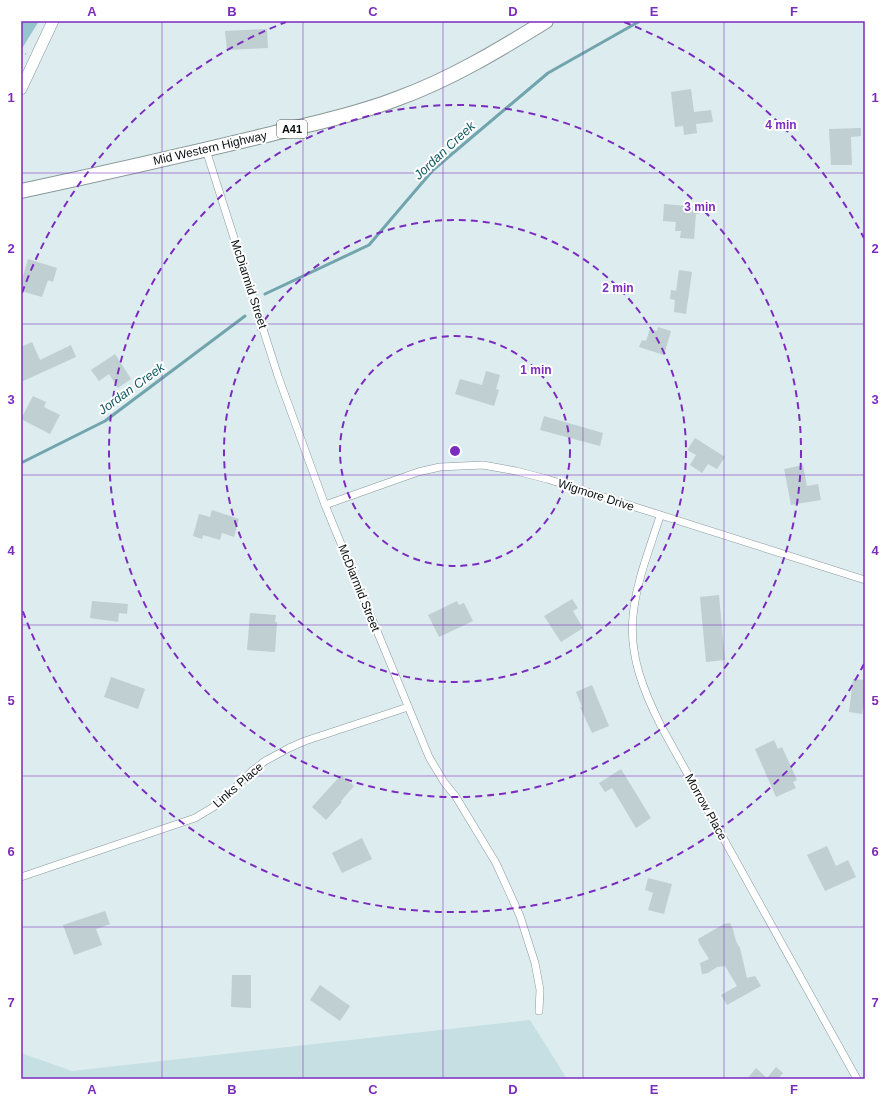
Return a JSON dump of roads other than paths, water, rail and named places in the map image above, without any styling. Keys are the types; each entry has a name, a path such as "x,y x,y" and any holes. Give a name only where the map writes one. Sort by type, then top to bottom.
{"highway":[{"name":"Mid Western Highway","path":"21,191 206,150 356,112 400,98 476,63 546,21"}],"street":[{"path":"21,89 53,21"},
{"name":"McDiarmid Street","path":"206,150 278,376 325,505 430,757 444,782 456,796 496,863 520,916 535,963 540,990 539,1011"},
{"name":"Wigmore Drive","path":"325,505 418,472 440,467 483,465 547,479 865,580"},
{"name":"Morrow Place","path":"660,516 642,573 632,616 634,653 641,681 661,726 857,1079"},
{"name":"Links Place","path":"21,877 195,818 220,803 256,768 270,758 289,748 305,741 408,707"}],"waterway":[{"name":"Jordan Creek","path":"265,294 369,245 433,170 548,73 640,21"},
{"name":"Jordan Creek","path":"21,463 105,421 245,316"}]}
